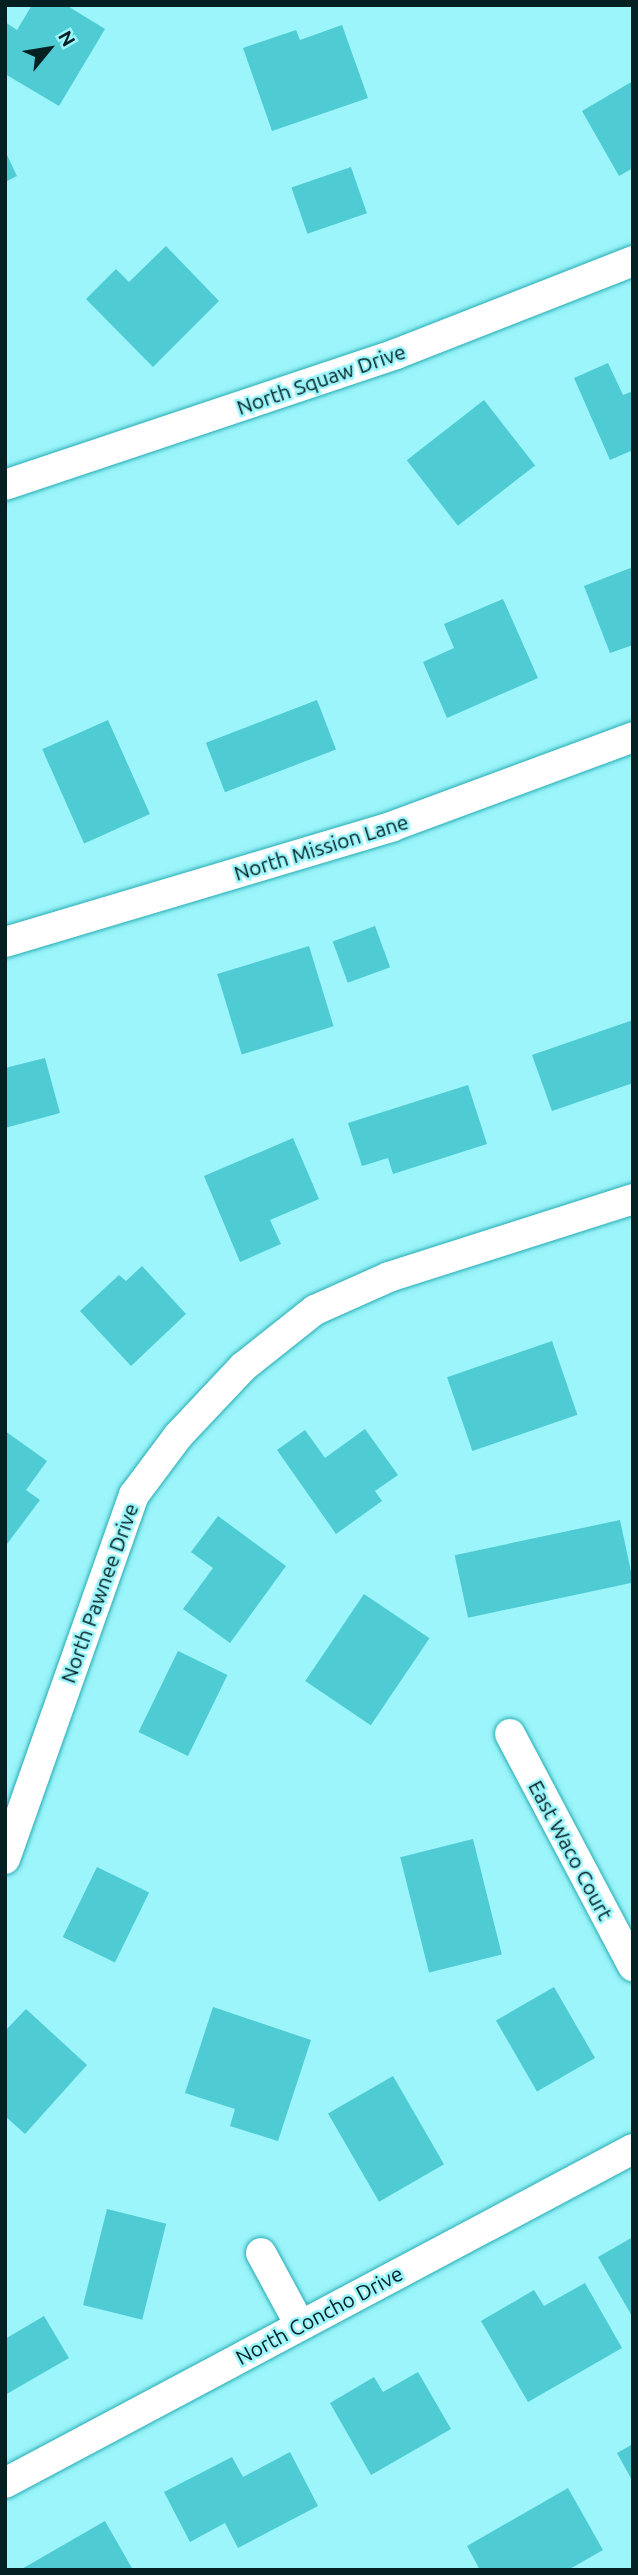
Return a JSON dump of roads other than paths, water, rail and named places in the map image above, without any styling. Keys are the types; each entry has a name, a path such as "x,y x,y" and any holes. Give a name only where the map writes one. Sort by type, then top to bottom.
{"street":[{"name":"North Squaw Drive","path":"5,485 396,354 633,261"},
{"name":"North Mission Lane","path":"7,934 393,826 633,737"},
{"name":"North Pawnee Drive","path":"5,1859 134,1495 196,1416 243,1367 315,1310 389,1277 633,1199"},
{"name":"East Waco Court","path":"510,1734 633,1966"},
{"name":"North Concho Drive","path":"5,2483 633,2148"},
{"path":"261,2253 300,2325"}]}
